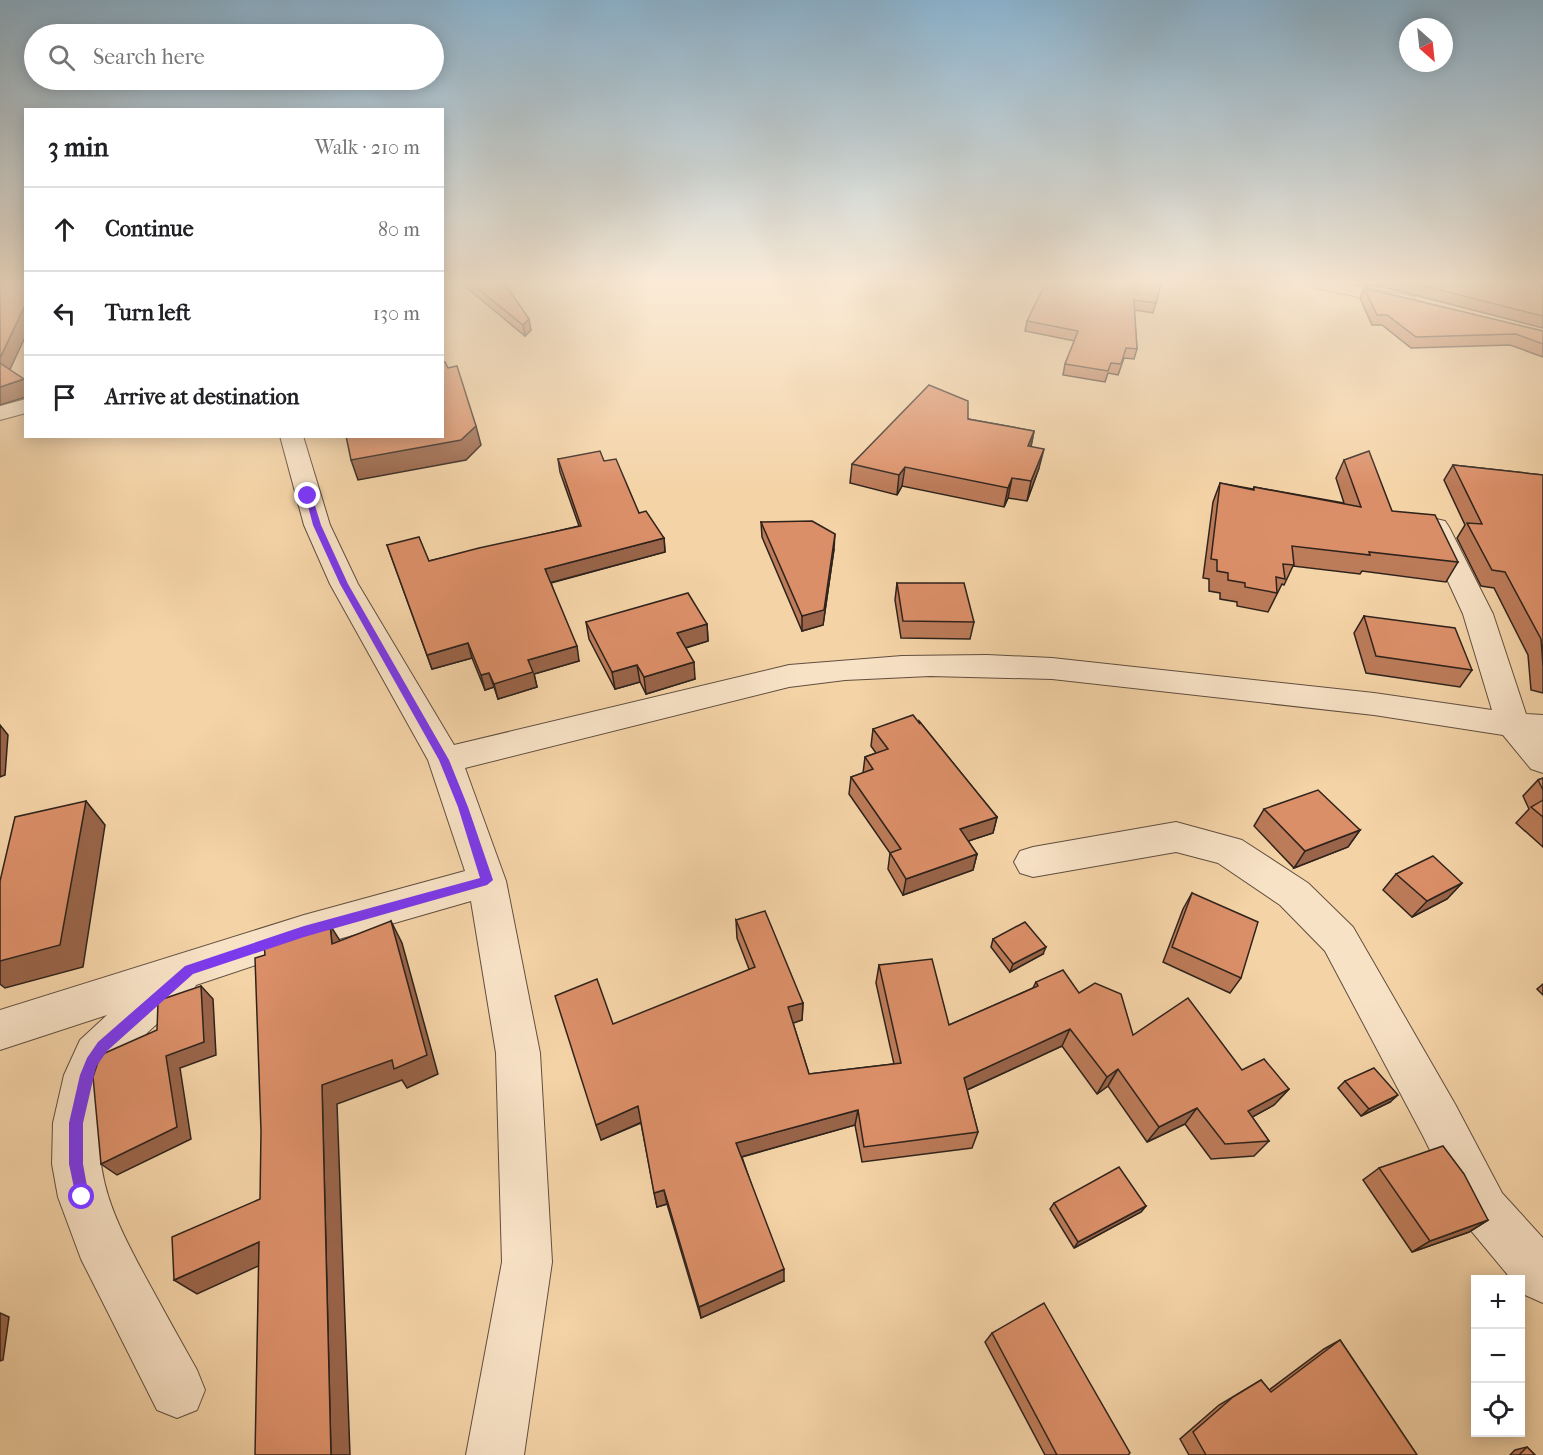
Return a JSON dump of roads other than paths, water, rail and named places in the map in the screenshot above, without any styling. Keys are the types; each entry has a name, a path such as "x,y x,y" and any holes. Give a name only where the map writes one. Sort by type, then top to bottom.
{"street":[{"path":"0,413 24,407"},
{"path":"292,438 317,525 344,584 444,760 463,807 487,880 518,1053 527,1262 495,1455"},
{"path":"1435,525 1478,614 1543,760"},
{"path":"444,760 789,676 835,670 926,666 1016,666 1060,669 1118,678 1403,708 1528,726"},
{"path":"1033,862 1176,837 1229,851 1294,894 1339,939 1485,1210 1543,1277"},
{"path":"0,1030 304,932 487,880"},
{"path":"177,1390 99,1241 86,1208 76,1164 76,1123 86,1075 96,1055 134,1017 189,970"}]}
